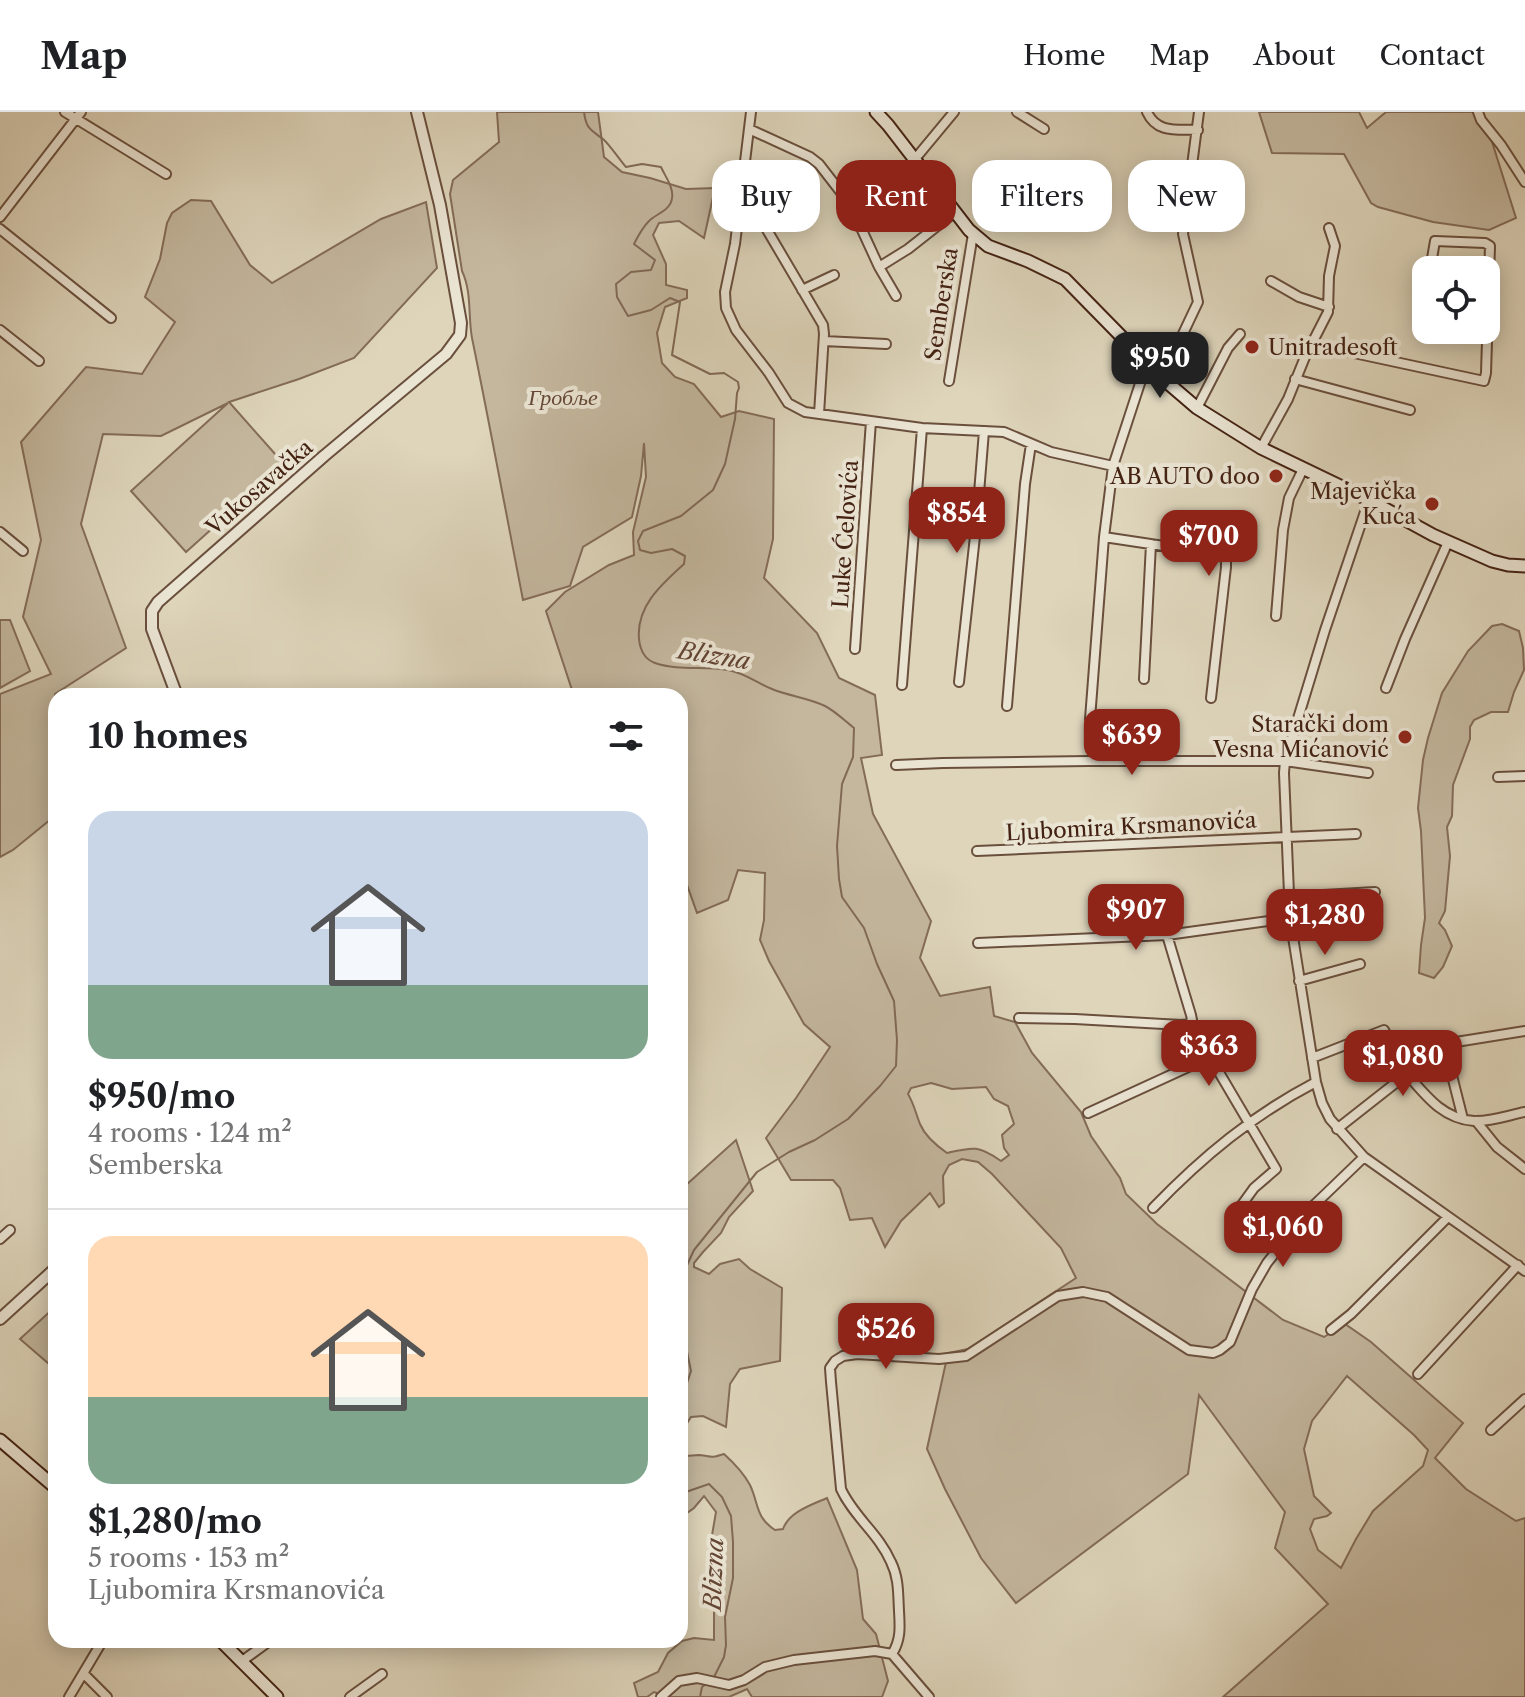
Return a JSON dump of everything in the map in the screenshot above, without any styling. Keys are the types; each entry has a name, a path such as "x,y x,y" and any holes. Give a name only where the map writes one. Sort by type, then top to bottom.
{"main road":[{"name":"Semberska","path":"876,112 915,159"},
{"name":"Semberska","path":"956,213 988,246 1065,279 1162,378 1197,408 1261,448 1448,542 1492,561 1525,566"},
{"path":"0,1440 48,1481"},
{"path":"228,1648 277,1697"}],"street":[{"path":"65,112 78,115 166,174"},
{"name":"Vukosavačka","path":"174,688 152,629 152,611 158,602 324,456 428,370 446,354 460,335 461,323 440,205 417,112"},
{"path":"745,160 751,112"},
{"path":"915,159 954,112"},
{"path":"1017,112 1044,129"},
{"path":"1147,112 1155,125 1162,128 1198,130"},
{"path":"1162,378 1198,302 1183,234 1199,112"},
{"path":"1478,112 1525,182"},
{"path":"0,217 78,115"},
{"path":"749,129 819,164 850,204 896,296"},
{"path":"1261,448 1288,399 1329,307 1329,276 1335,246 1329,228"},
{"path":"0,229 111,318"},
{"path":"736,232 725,292 726,308 736,330 788,403 805,412 922,428 1004,432 1051,452 1113,466"},
{"path":"768,232 823,325 819,414"},
{"name":"Semberska","path":"879,267 930,232"},
{"name":"Semberska","path":"949,381 973,234"},
{"path":"1432,256 1433,244 1438,240 1485,243 1490,246 1490,256"},
{"path":"802,290 834,275"},
{"path":"1271,281 1299,297 1329,307"},
{"path":"0,330 39,361"},
{"path":"1197,408 1228,348 1240,334"},
{"path":"824,341 886,344"},
{"path":"1312,344 1484,381 1488,344"},
{"path":"1090,719 1104,537 1113,466 1147,362"},
{"path":"1295,379 1410,410"},
{"name":"Luke Ćelovića","path":"855,649 871,421"},
{"path":"902,685 922,428"},
{"path":"959,682 984,431"},
{"path":"1007,706 1031,444"},
{"path":"1276,616 1285,519 1289,498 1303,469"},
{"name":"Ljubomira Krsmanovića","path":"1369,500 1329,615 1285,761 1290,918 1316,1082 1325,1110 1337,1129 1364,1157 1521,1268 1418,1374"},
{"path":"0,532 23,551"},
{"path":"1104,537 1217,554 1226,559 1211,698"},
{"path":"1386,688 1448,542"},
{"path":"1144,679 1151,544"},
{"path":"896,765 1285,761 1368,773"},
{"path":"1498,777 1525,776"},
{"name":"Ljubomira Krsmanovića","path":"977,851 1356,834"},
{"path":"1288,897 1375,892"},
{"path":"978,943 1167,935 1290,918"},
{"path":"1019,1018 1189,1024 1191,1015 1167,935"},
{"path":"1299,981 1360,964"},
{"path":"1312,1058 1384,1030 1407,1074 1440,1109 1450,1115 1476,1121 1525,1112"},
{"path":"1463,1119 1445,1048 1451,1043 1525,1031"},
{"path":"1088,1113 1210,1057 1276,1169 1254,1188 1241,1206"},
{"path":"1337,1129 1407,1074"},
{"path":"1153,1208 1178,1182 1248,1122 1316,1082"},
{"path":"1476,1121 1497,1147 1525,1169"},
{"path":"892,1654 900,1636 898,1581 891,1560 848,1504 841,1489 830,1368 835,1361 857,1354 939,1359 966,1356 1058,1296 1083,1292 1107,1297 1189,1350 1205,1353 1220,1350 1230,1342 1252,1289 1267,1263 1309,1210 1364,1157"},
{"path":"1331,1330 1448,1217"},
{"path":"0,1239 10,1230"},
{"path":"0,1319 48,1275"},
{"path":"1491,1430 1525,1399"},
{"path":"69,1697 99,1648"},
{"path":"242,1661 260,1648"},
{"path":"661,1697 679,1681 697,1678 729,1685 765,1667 794,1660 875,1651 892,1654 929,1697"},
{"path":"84,1674 107,1697"},
{"path":"350,1697 382,1674"}],"green space":[{"name":"Гробље","path":"497,112 598,112 604,157 622,172 686,189 712,188 704,238 679,221 659,223 653,235 666,264 666,285 687,290 687,298 665,307 657,333 662,363 675,377 694,384 721,417 739,411 774,419 773,539 764,578 817,633 839,678 875,695 882,755 861,758 873,814 931,921 920,958 940,996 990,987 994,1016 1015,1022 1032,1053 1081,1112 1091,1136 1120,1178 1126,1194 1157,1224 1283,1320 1324,1337 1345,1324 1371,1342 1463,1423 1435,1458 1466,1489 1516,1521 1525,1518 1525,1697 1223,1697 1328,1604 1275,1548 1285,1512 1199,1395 1188,1474 1016,1603 981,1558 927,1449 948,1353 968,1349 1076,1278 1061,1248 978,1162 962,1159 949,1165 943,1176 944,1203 939,1207 930,1193 901,1221 885,1247 872,1218 850,1220 840,1188 833,1180 791,1180 766,1138 830,1047 804,1024 760,940 764,920 765,873 738,870 728,900 697,913 688,888 688,688 571,688 546,611 565,592 609,565 634,555 633,532 646,477 644,443 632,517 583,547 570,586 523,600 472,338 467,287 450,194 453,180 499,142","holes":["931,1083 952,1089 986,1087 994,1099 1008,1106 1014,1124 1002,1135 1004,1148 1009,1155 1001,1161 975,1149 947,1153 922,1128 908,1094 911,1088","1347,1376 1428,1450 1423,1466 1373,1511 1341,1568 1318,1550 1310,1529 1314,1519 1331,1513 1314,1496 1304,1449 1312,1421"]},
{"path":"1259,112 1359,112 1367,128 1386,112 1474,112 1488,129 1516,218 1489,230 1433,222 1378,207 1371,203 1344,154 1272,153"},
{"path":"191,200 211,201 250,265 272,283 381,219 426,202 437,268 354,358 229,402 284,464 186,552 131,491 228,403 161,436 103,434 81,524 126,648 64,688 48,688 48,822 0,857 0,694 51,674 23,617 41,540 21,442 86,367 142,374 175,322 145,297 160,259 172,213"},
{"path":"0,620 10,620 30,671 0,688"},
{"path":"1502,624 1519,631 1524,670 1508,712 1491,712 1474,720 1453,785 1452,816 1447,827 1450,856 1445,911 1439,923 1452,946 1443,967 1434,978 1419,973 1425,918 1418,808 1423,760 1442,693 1468,651 1492,626"},
{"path":"736,1140 753,1191 729,1217 721,1233 694,1263 694,1267 709,1274 720,1264 739,1259 782,1288 780,1361 740,1369 730,1384 726,1427 703,1416 691,1417 688,1422 688,1183"},
{"path":"48,1313 48,1363 20,1339"},
{"path":"724,1454 735,1464 750,1485 761,1515 775,1530 783,1529 790,1518 801,1510 827,1498 857,1570 863,1619 876,1634 888,1681 882,1697 752,1697 747,1689 729,1697 668,1697 654,1692 647,1697 638,1697 634,1683 658,1672 674,1648 688,1648 688,1640 694,1638 714,1640 714,1577 707,1564 716,1512 704,1496 688,1512 688,1456 713,1457"}],"waterway":[{"name":"Blizna","path":"584,112 590,128 626,167 642,164 661,167 672,190 669,206 652,218 634,244 655,260 651,270 631,272 616,284 617,297 628,316 651,310 670,298 680,302 672,355 710,374 724,373 738,382 739,388 725,464 713,490 681,516 643,531 638,541 640,550 651,553 672,549 685,556 684,564 659,588 646,606 639,627 640,646 645,656 655,663 734,671 772,689 819,703 854,728 853,757 842,784 837,846 839,879 842,897 864,928 894,1001 896,1066 848,1119 757,1172 694,1250 688,1263"},
{"name":"Blizna","path":"688,1356 691,1371 688,1380"},
{"name":"Blizna","path":"688,1491 709,1484 722,1497 731,1516 733,1578 725,1617 726,1645 714,1677"},
{"name":"Blizna","path":"700,1697 706,1684"}],"place":[{"name":"Unitradesoft","path":"1252,347"},
{"name":"AB AUTO doo","path":"1276,476"},
{"name":"Majevička Kuća","path":"1432,504"},
{"name":"Starački dom Vesna Mićanović","path":"1405,737"}]}
